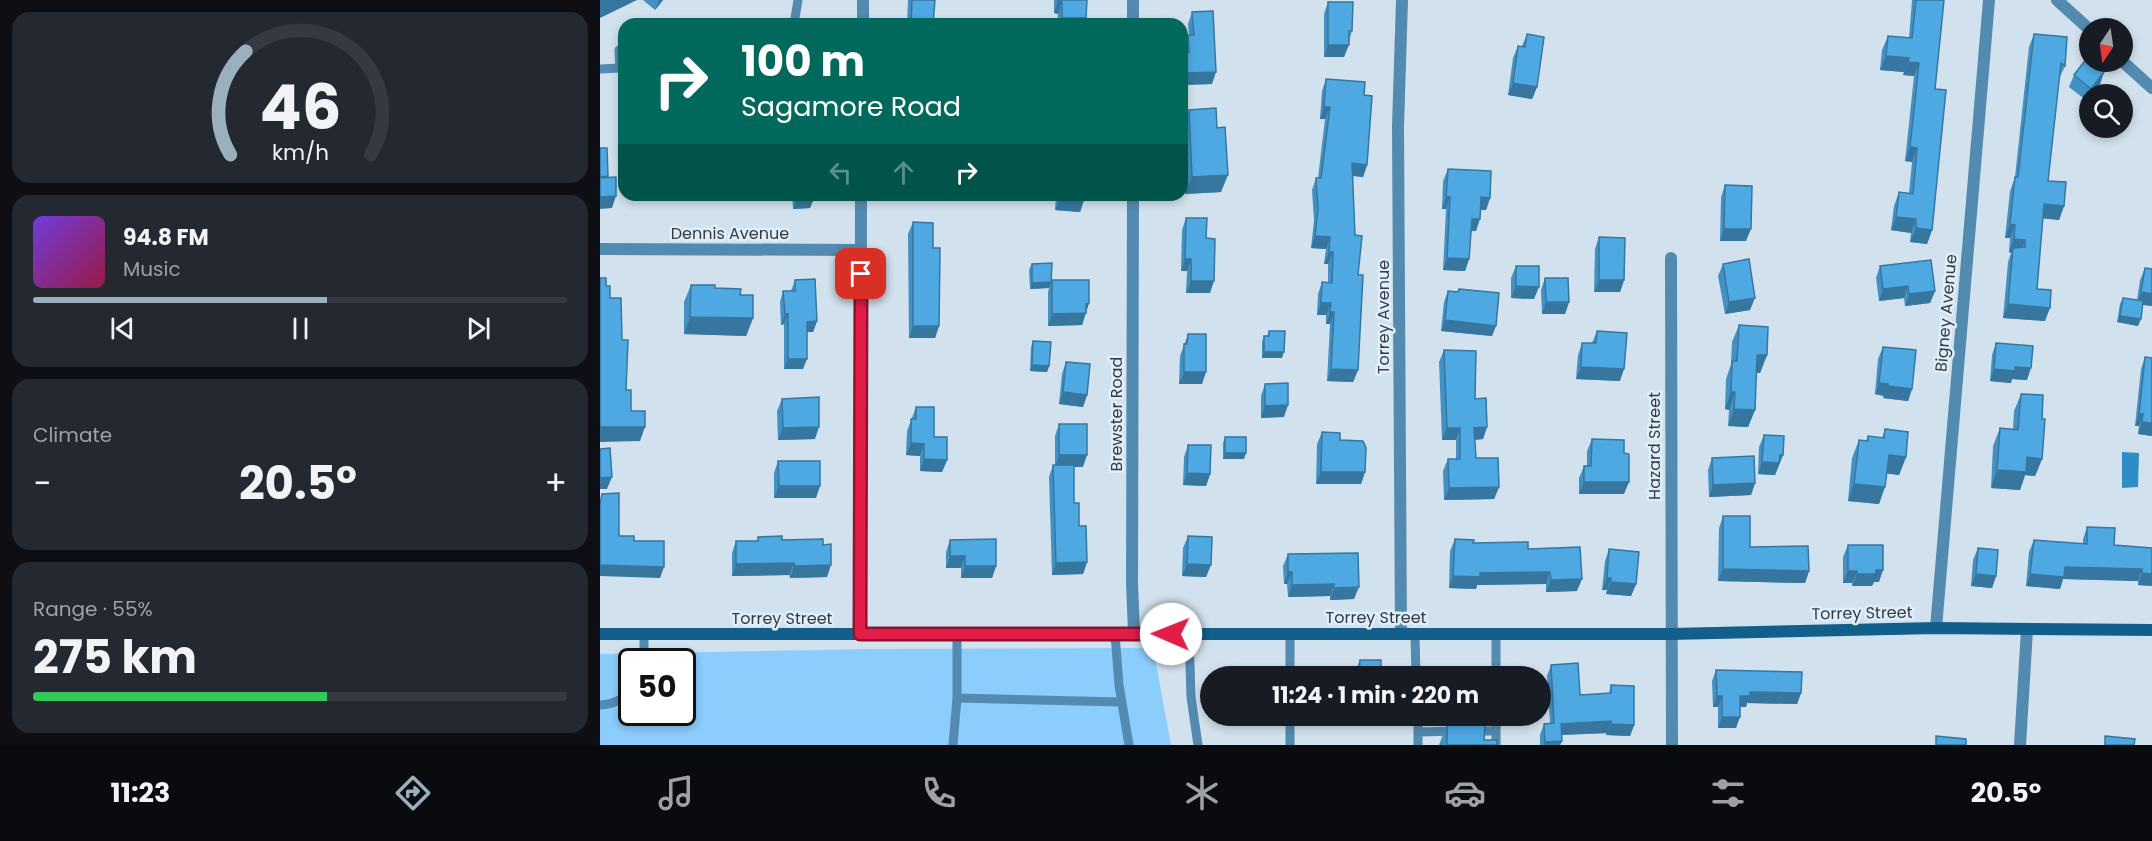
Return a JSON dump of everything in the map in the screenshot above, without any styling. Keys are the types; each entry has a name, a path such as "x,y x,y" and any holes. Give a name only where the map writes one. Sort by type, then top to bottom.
{"main road":[{"name":"Torrey Street","path":"600,634 1671,634 1936,628 2152,630"}],"street":[{"path":"862,18 863,0"},
{"path":"1132,0 1133,18"},
{"name":"Torrey Avenue","path":"1401,634 1398,127 1402,0"},
{"name":"Bigney Avenue","path":"1936,628 1989,0"},
{"path":"2057,0 2079,20"},
{"path":"2133,71 2152,88"},
{"path":"860,634 861,201"},
{"name":"Brewster Road","path":"1133,201 1132,583 1134,633"},
{"name":"Dennis Avenue","path":"600,249 861,250"},
{"name":"Hazard Street","path":"1671,258 1672,745"},
{"path":"2020,745 2027,630"}],"lane":[{"path":"795,18 798,0"},
{"path":"600,69 618,68"},
{"path":"1290,633 1290,666"},
{"path":"644,634 644,648"},
{"path":"953,745 957,698 957,634"},
{"path":"1115,634 1129,745"},
{"path":"1190,634 1191,697 1198,745"},
{"path":"1415,634 1416,666"},
{"path":"1496,634 1496,666"},
{"path":"957,698 1122,702"},
{"path":"600,705 612,705 618,702"},
{"path":"1290,726 1290,745"},
{"path":"1418,726 1418,745"},
{"path":"1496,745 1497,726"},
{"path":"1418,732 1497,731"}],"shaded area":[{"path":"2122,452 2139,453 2138,487 2122,488"},
{"path":"1153,648 1171,745 600,745 600,654 618,654 618,726 696,726 696,652"}],"building":[{"path":"912,0 935,0 934,18 911,18"},
{"path":"1058,0 1087,0 1086,18 1062,18 1062,2"},
{"path":"1916,0 1944,0 1935,89 1946,90 1932,230 1916,228 1916,219 1896,217 1899,192 1913,194 1917,148 1910,147 1919,63 1908,62 1909,58 1886,56 1888,36 1912,38"},
{"path":"1328,2 1353,2 1349,45 1328,45"},
{"path":"1213,11 1216,72 1188,73 1188,35 1194,35 1192,12"},
{"path":"1527,34 1544,37 1537,87 1513,83 1518,46 1525,47"},
{"path":"2034,34 2067,37 2065,66 2061,63 2048,181 2066,182 2064,206 2044,204 2037,289 2051,290 2050,308 2008,304 2013,248 2025,247 2025,240 2014,239 2015,225 2010,224 2015,177 2018,177"},
{"path":"2079,68 2079,72 2104,72 2095,84 2085,84 2074,75"},
{"path":"1326,79 1365,82 1364,95 1372,96 1367,165 1352,163 1355,235 1362,236 1358,275 1363,275 1358,370 1331,369 1334,312 1330,312 1331,303 1321,303 1322,282 1332,283 1333,252 1329,252 1330,237 1315,236 1318,209 1316,178 1321,178 1330,107 1324,107"},
{"path":"1216,108 1217,128 1225,127 1228,175 1192,177 1189,110"},
{"path":"600,148 607,148 608,176 600,177"},
{"path":"1448,169 1491,171 1490,198 1481,197 1480,219 1472,219 1469,259 1447,258 1450,197 1446,197"},
{"path":"616,177 616,196 600,197 600,178"},
{"path":"1725,185 1752,186 1751,229 1724,229"},
{"path":"1186,218 1207,218 1206,238 1215,239 1214,281 1191,281 1191,259 1185,259"},
{"path":"913,222 933,223 933,248 940,248 939,326 913,326"},
{"path":"1599,237 1625,238 1624,280 1599,280"},
{"path":"1749,259 1755,298 1729,302 1723,264"},
{"path":"1931,260 1935,291 1909,294 1908,286 1883,289 1880,266"},
{"path":"1052,263 1051,282 1032,283 1032,264"},
{"path":"1516,266 1539,266 1539,287 1516,286"},
{"path":"2145,268 2152,269 2152,294 2141,292"},
{"path":"600,278 606,278 606,286 610,286 610,298 621,298 622,340 628,340 626,390 631,390 631,411 645,411 645,427 600,427"},
{"path":"1545,278 1568,278 1569,302 1546,302"},
{"path":"815,279 817,321 807,322 807,359 788,359 788,314 785,314 783,291 795,291 795,280"},
{"path":"1052,280 1089,280 1089,303 1086,304 1086,313 1052,314"},
{"path":"691,285 715,285 715,288 741,289 740,295 753,295 753,318 690,317"},
{"path":"1459,289 1499,293 1496,326 1445,320 1448,291 1458,292"},
{"path":"2123,298 2143,301 2141,319 2120,316"},
{"path":"1739,325 1768,327 1767,355 1757,355 1755,410 1734,409 1735,392 1731,392 1732,361 1737,361"},
{"path":"1269,331 1285,331 1284,352 1264,352 1264,336 1269,336"},
{"path":"1597,331 1627,333 1624,369 1581,367 1582,343 1596,343"},
{"path":"1188,334 1206,334 1206,372 1184,372 1184,344 1187,344"},
{"path":"1033,341 1051,342 1049,366 1032,365"},
{"path":"1996,343 2033,346 2031,368 2015,367 2015,371 1994,369"},
{"path":"1883,347 1916,350 1912,389 1879,383"},
{"path":"1444,350 1476,351 1475,399 1486,398 1487,427 1474,428 1476,458 1498,458 1499,487 1449,488 1448,459 1460,459 1460,428 1447,428"},
{"path":"2145,357 2152,358 2152,423 2142,422 2143,414 2139,414"},
{"path":"1066,362 1090,364 1087,395 1063,392"},
{"path":"1288,383 1288,405 1265,406 1265,384"},
{"path":"2021,394 2043,395 2042,419 2045,419 2042,459 2027,457 2026,472 1997,470 2000,428 2018,430"},
{"path":"819,397 819,427 783,428 782,399"},
{"path":"916,407 934,407 934,437 947,437 947,460 924,459 924,444 911,443 911,419 916,419"},
{"path":"1059,424 1087,424 1087,455 1059,455"},
{"path":"1885,429 1908,432 1906,457 1889,455 1885,487 1854,484 1859,440 1868,441 1868,436 1884,438"},
{"path":"1322,432 1340,433 1340,440 1363,441 1366,448 1365,472 1321,472"},
{"path":"1764,435 1784,436 1783,455 1780,455 1779,463 1762,462"},
{"path":"1225,437 1246,437 1246,453 1225,453"},
{"path":"1592,439 1624,440 1624,453 1629,454 1629,482 1584,482 1584,466 1591,466"},
{"path":"1188,445 1211,445 1210,474 1187,473"},
{"path":"610,448 612,477 600,478 600,449"},
{"path":"1754,456 1755,483 1713,485 1712,458"},
{"path":"778,461 820,461 820,486 779,486"},
{"path":"1053,465 1074,465 1074,503 1079,503 1079,526 1086,526 1087,562 1056,563"},
{"path":"619,493 619,536 634,536 634,541 664,541 664,567 600,565 602,494"},
{"path":"1723,516 1750,516 1750,547 1808,546 1809,571 1723,569"},
{"path":"2087,527 2115,528 2114,545 2152,548 2152,574 2142,573 2142,569 2065,567 2064,577 2030,574 2034,540 2087,544"},
{"path":"782,536 782,540 823,539 823,545 831,544 831,565 736,564 736,541 758,541 758,537"},
{"path":"1188,536 1212,537 1211,565 1187,564"},
{"path":"996,539 996,566 965,566 965,556 950,556 950,540"},
{"path":"1455,539 1474,540 1473,543 1528,542 1528,549 1580,547 1582,579 1551,580 1550,572 1480,573 1480,577 1453,576"},
{"path":"1848,545 1883,545 1883,570 1876,570 1876,574 1857,574 1857,571 1848,571"},
{"path":"1978,548 1998,550 1996,576 1976,574"},
{"path":"1609,549 1639,552 1636,584 1611,582 1611,578 1607,578"},
{"path":"1358,553 1359,587 1334,588 1334,584 1292,585 1292,572 1288,572 1288,554"},
{"path":"1360,660 1381,660 1381,666 1360,666"},
{"path":"1578,663 1580,695 1611,693 1611,685 1634,686 1634,725 1611,724 1611,721 1561,724 1562,741 1545,742 1544,726 1551,726 1551,723 1554,723 1551,665"},
{"path":"1716,670 1802,672 1801,693 1750,692 1750,696 1740,696 1740,717 1722,717 1722,696 1717,696"},
{"path":"1447,726 1485,726 1484,740 1497,740 1497,745 1447,745"},
{"path":"1936,736 1966,739 1966,745 1936,745"},
{"path":"2105,736 2135,739 2134,745 2105,745"}],"route":[{"path":"861,274 860,634 1171,634"}]}
